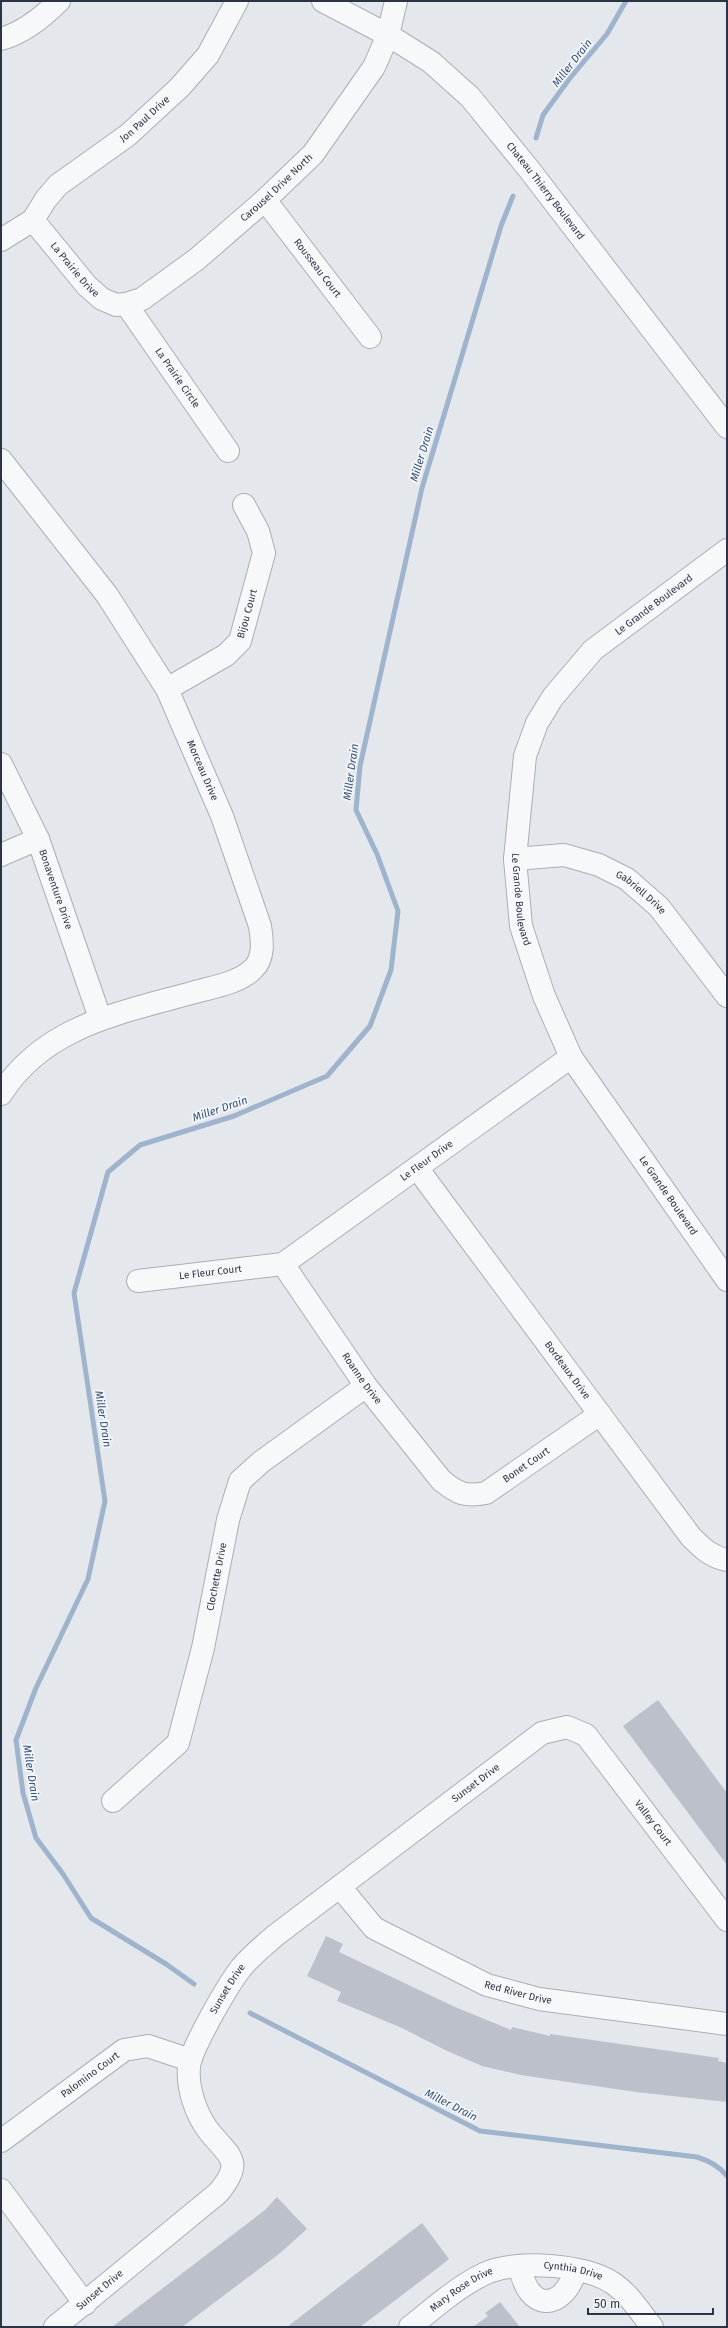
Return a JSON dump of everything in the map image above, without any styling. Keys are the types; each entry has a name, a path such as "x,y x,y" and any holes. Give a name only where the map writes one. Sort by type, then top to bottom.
{"street":[{"path":"1,39 12,36 46,15 59,1"},
{"name":"Jon Paul Drive","path":"33,220 46,199 58,185 128,134 180,87 208,55 237,1"},
{"name":"Chateau Thierry Boulevard","path":"323,1 388,35 431,62 470,97 494,124 727,427"},
{"name":"Carousel Drive North","path":"126,304 142,299 197,259 265,200 313,154 374,67 388,35 396,1"},
{"name":"Rousseau Court","path":"265,200 370,337"},
{"path":"1,240 33,220"},
{"name":"La Prairie Drive","path":"33,220 88,286 102,299 116,305 126,304"},
{"name":"La Prairie Circle","path":"126,304 228,451"},
{"name":"Morceau Drive","path":"1,460 107,595 168,689 224,824 260,926 261,954 254,968 242,977 221,985 100,1018 61,1036 31,1058 1,1094"},
{"name":"Bijou Court","path":"168,689 226,655 240,641 264,553 258,531 244,505"},
{"name":"Le Grande Boulevard","path":"727,550 593,650 553,697 537,723 525,756 515,859 521,926 544,996 571,1057 727,1280"},
{"name":"Bonaventure Drive","path":"1,764 38,839 100,1018"},
{"path":"1,856 38,839"},
{"name":"Gabriell Drive","path":"515,859 564,855 599,865 627,879 659,907 727,996"},
{"name":"Le Fleur Drive","path":"283,1264 571,1057"},
{"name":"Bordeaux Drive","path":"417,1168 691,1537 705,1552 717,1558 727,1560"},
{"name":"Le Fleur Court","path":"138,1281 283,1264"},
{"name":"Roanne Drive","path":"283,1264 366,1386 441,1480 448,1486"},
{"name":"Clochette Drive","path":"113,1801 178,1743 203,1648 228,1520 240,1481 261,1462 366,1386"},
{"name":"Bonet Court","path":"448,1486 454,1491 470,1496 486,1493 600,1414"},
{"name":"Sunset Drive","path":"55,2327 85,2304 218,2193 228,2182 232,2171 232,2156 209,2131 199,2116 191,2089 189,2068 190,2060 204,2030 241,1969 276,1934 542,1733 556,1728 567,1727 576,1730"},
{"name":"Valley Court","path":"576,1730 586,1735 595,1745 727,1920"},
{"name":"Red River Drive","path":"340,1886 374,1928 487,1985 539,1999 727,2024"},
{"name":"Palomino Court","path":"1,2141 124,2050 148,2046 190,2060"},
{"path":"1,2190 85,2304"},
{"path":"520,2266 525,2286 530,2294 538,2300 549,2301 558,2298 566,2292 571,2285 576,2270"},
{"name":"Cynthia Drive","path":"520,2266 576,2270 601,2277 612,2282 629,2298 652,2327"},
{"name":"Mary Rose Drive","path":"410,2327 462,2287 485,2273 520,2266"}],"building":[{"path":"658,1700 727,1793 727,1865 623,1726"},
{"path":"326,1936 343,1944 339,1952 455,2007 511,2030 512,2027 550,2036 550,2034 719,2058 718,2061 727,2063 727,2102 636,2092 521,2075 482,2066 445,2050 402,2028 337,2001 341,1992 307,1976"},
{"path":"277,2197 307,2229 279,2254 182,2327 112,2327 265,2210"},
{"path":"422,2223 449,2259 435,2270 360,2327 287,2327"},
{"path":"500,2302 520,2327 473,2327 488,2316 485,2313"}],"waterway":[{"name":"Miller Drain","path":"536,138 543,115 570,78 607,34 626,1"},
{"name":"Miller Drain","path":"194,1984 166,1964 91,1918 63,1874 36,1838 23,1793 16,1740 36,1688 88,1579 105,1501 74,1293 108,1172 140,1145 234,1116 327,1076 370,1026 391,970 398,911 377,854 356,810 360,766 422,488 501,226 513,196"},
{"name":"Miller Drain","path":"250,2013 480,2131 697,2157 714,2164 727,2176"}]}
